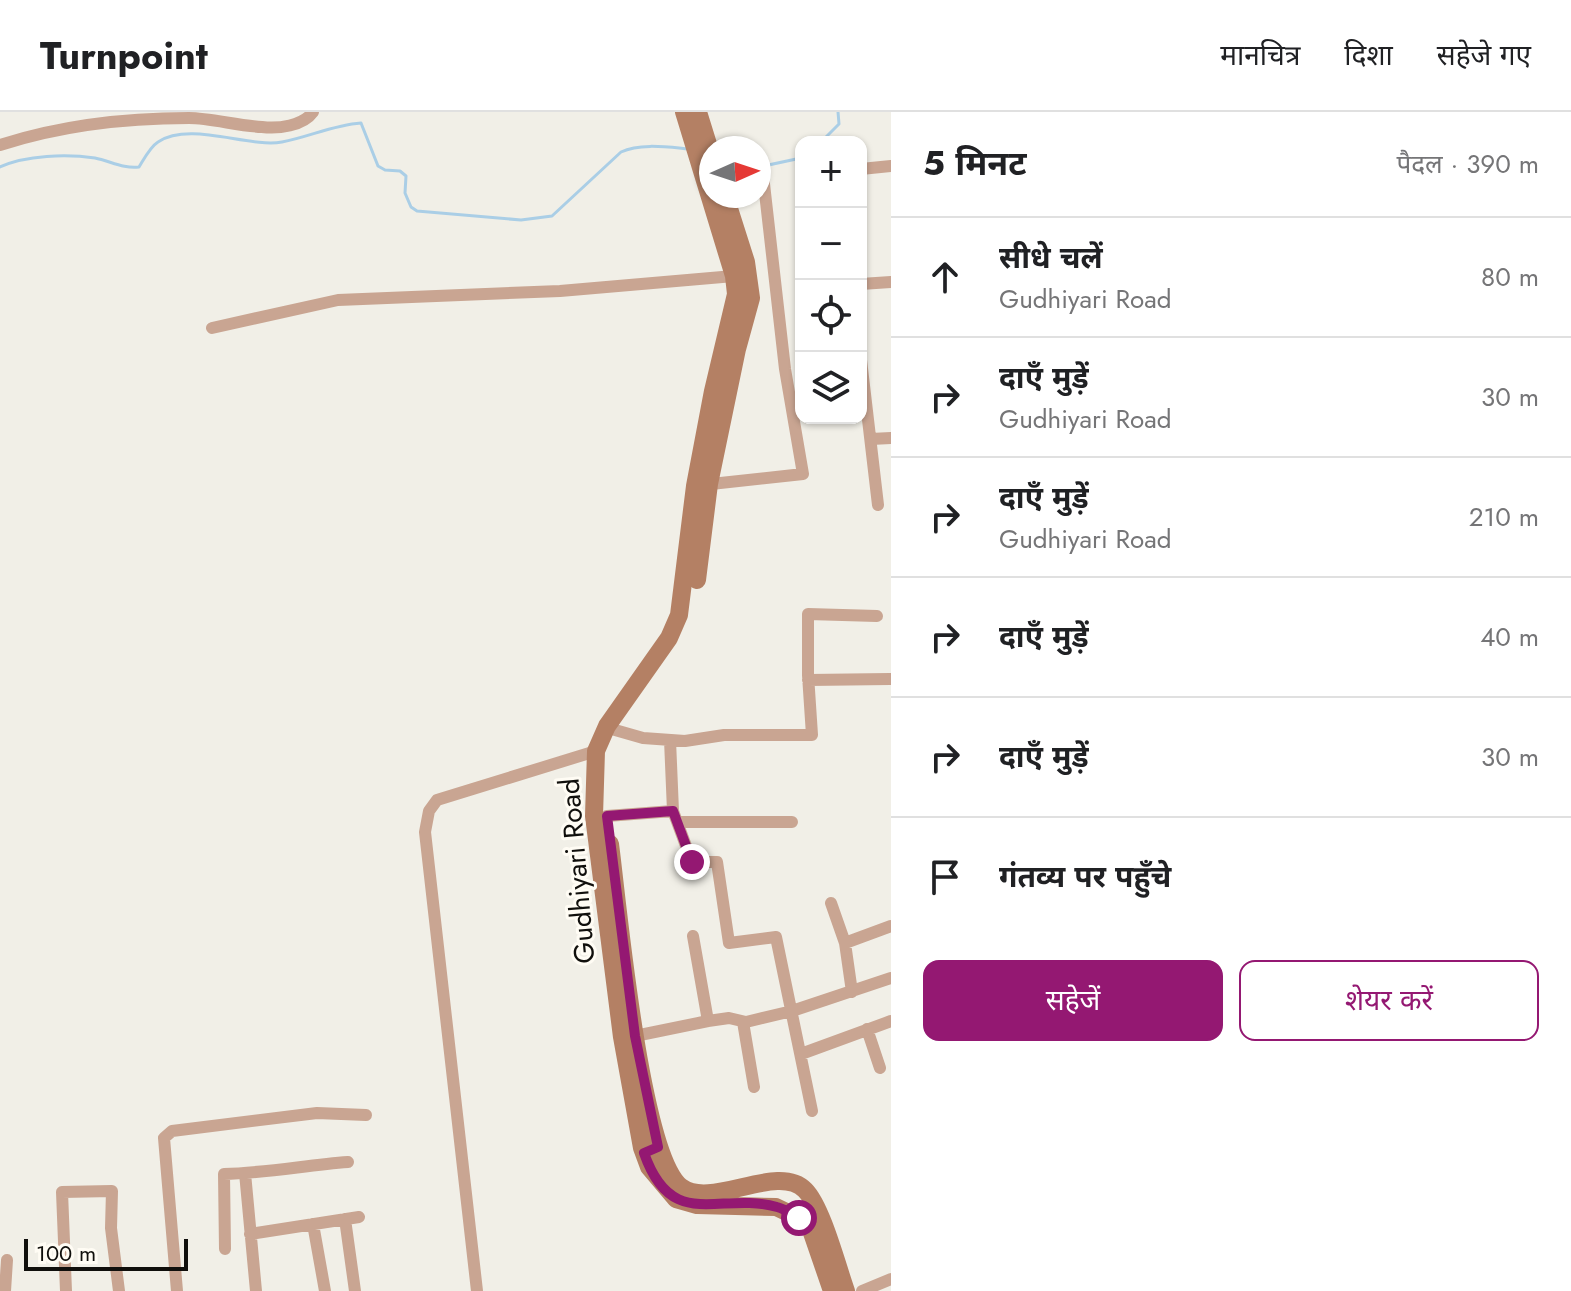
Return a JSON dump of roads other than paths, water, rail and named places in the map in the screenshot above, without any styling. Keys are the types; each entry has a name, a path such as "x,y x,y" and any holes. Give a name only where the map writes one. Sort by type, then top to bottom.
{"street":[{"path":"0,145 51,132 146,120 192,118 228,125 274,128 296,123 313,112"},
{"name":"Gudhiyari Road","path":"684,112 734,276 736,294 713,391 702,485 679,615 669,638 607,726 596,751 594,816 622,1037 651,1150 679,1185 703,1193 774,1182 804,1187 815,1202 846,1291"},
{"path":"698,112 705,136"},
{"path":"867,168 891,166"},
{"name":"Gudhiyari Road","path":"729,208 746,262 751,298 702,485 697,586 688,624 666,661 615,730 607,752 607,816 651,1150 649,1167 676,1199 697,1205 776,1207 799,1218 810,1227 832,1291"},
{"path":"702,485 803,474 785,369 767,208"},
{"path":"212,328 338,300 560,291 734,276"},
{"path":"867,284 891,282"},
{"path":"867,407 878,505"},
{"path":"871,439 891,438"},
{"path":"615,730 643,738 685,741 724,735 812,735 808,614 877,616"},
{"path":"808,680 890,679"},
{"path":"670,740 675,817 692,862 717,862 729,943 776,937 812,1111"},
{"path":"477,1291 425,832 429,811 437,800 596,751"},
{"path":"607,816 792,822"},
{"path":"831,903 845,943 852,992"},
{"path":"845,943 891,926"},
{"path":"693,936 708,1021"},
{"path":"635,1036 708,1021 729,1018 743,1022 792,1011 891,978"},
{"path":"801,1054 891,1021"},
{"path":"743,1022 754,1087"},
{"path":"867,1029 880,1067"},
{"path":"177,1291 164,1138 172,1131 317,1113 366,1115"},
{"path":"225,1249 224,1174 348,1162"},
{"path":"245,1173 256,1291"},
{"path":"66,1291 62,1192 112,1191 111,1228 119,1291"},
{"path":"250,1234 359,1217"},
{"path":"345,1219 355,1291"},
{"path":"313,1224 325,1291"},
{"path":"5,1291 7,1260"},
{"path":"862,1291 891,1279"}],"waterway":[{"path":"827,136 839,124 838,112"},
{"path":"0,167 22,160 59,156 95,158 122,166 139,167 155,144 171,136 202,134 268,143 361,123 378,166 400,171 406,176 405,193 411,207 417,211 521,220 552,216 628,149 688,149"},
{"path":"771,164 795,159"}]}
